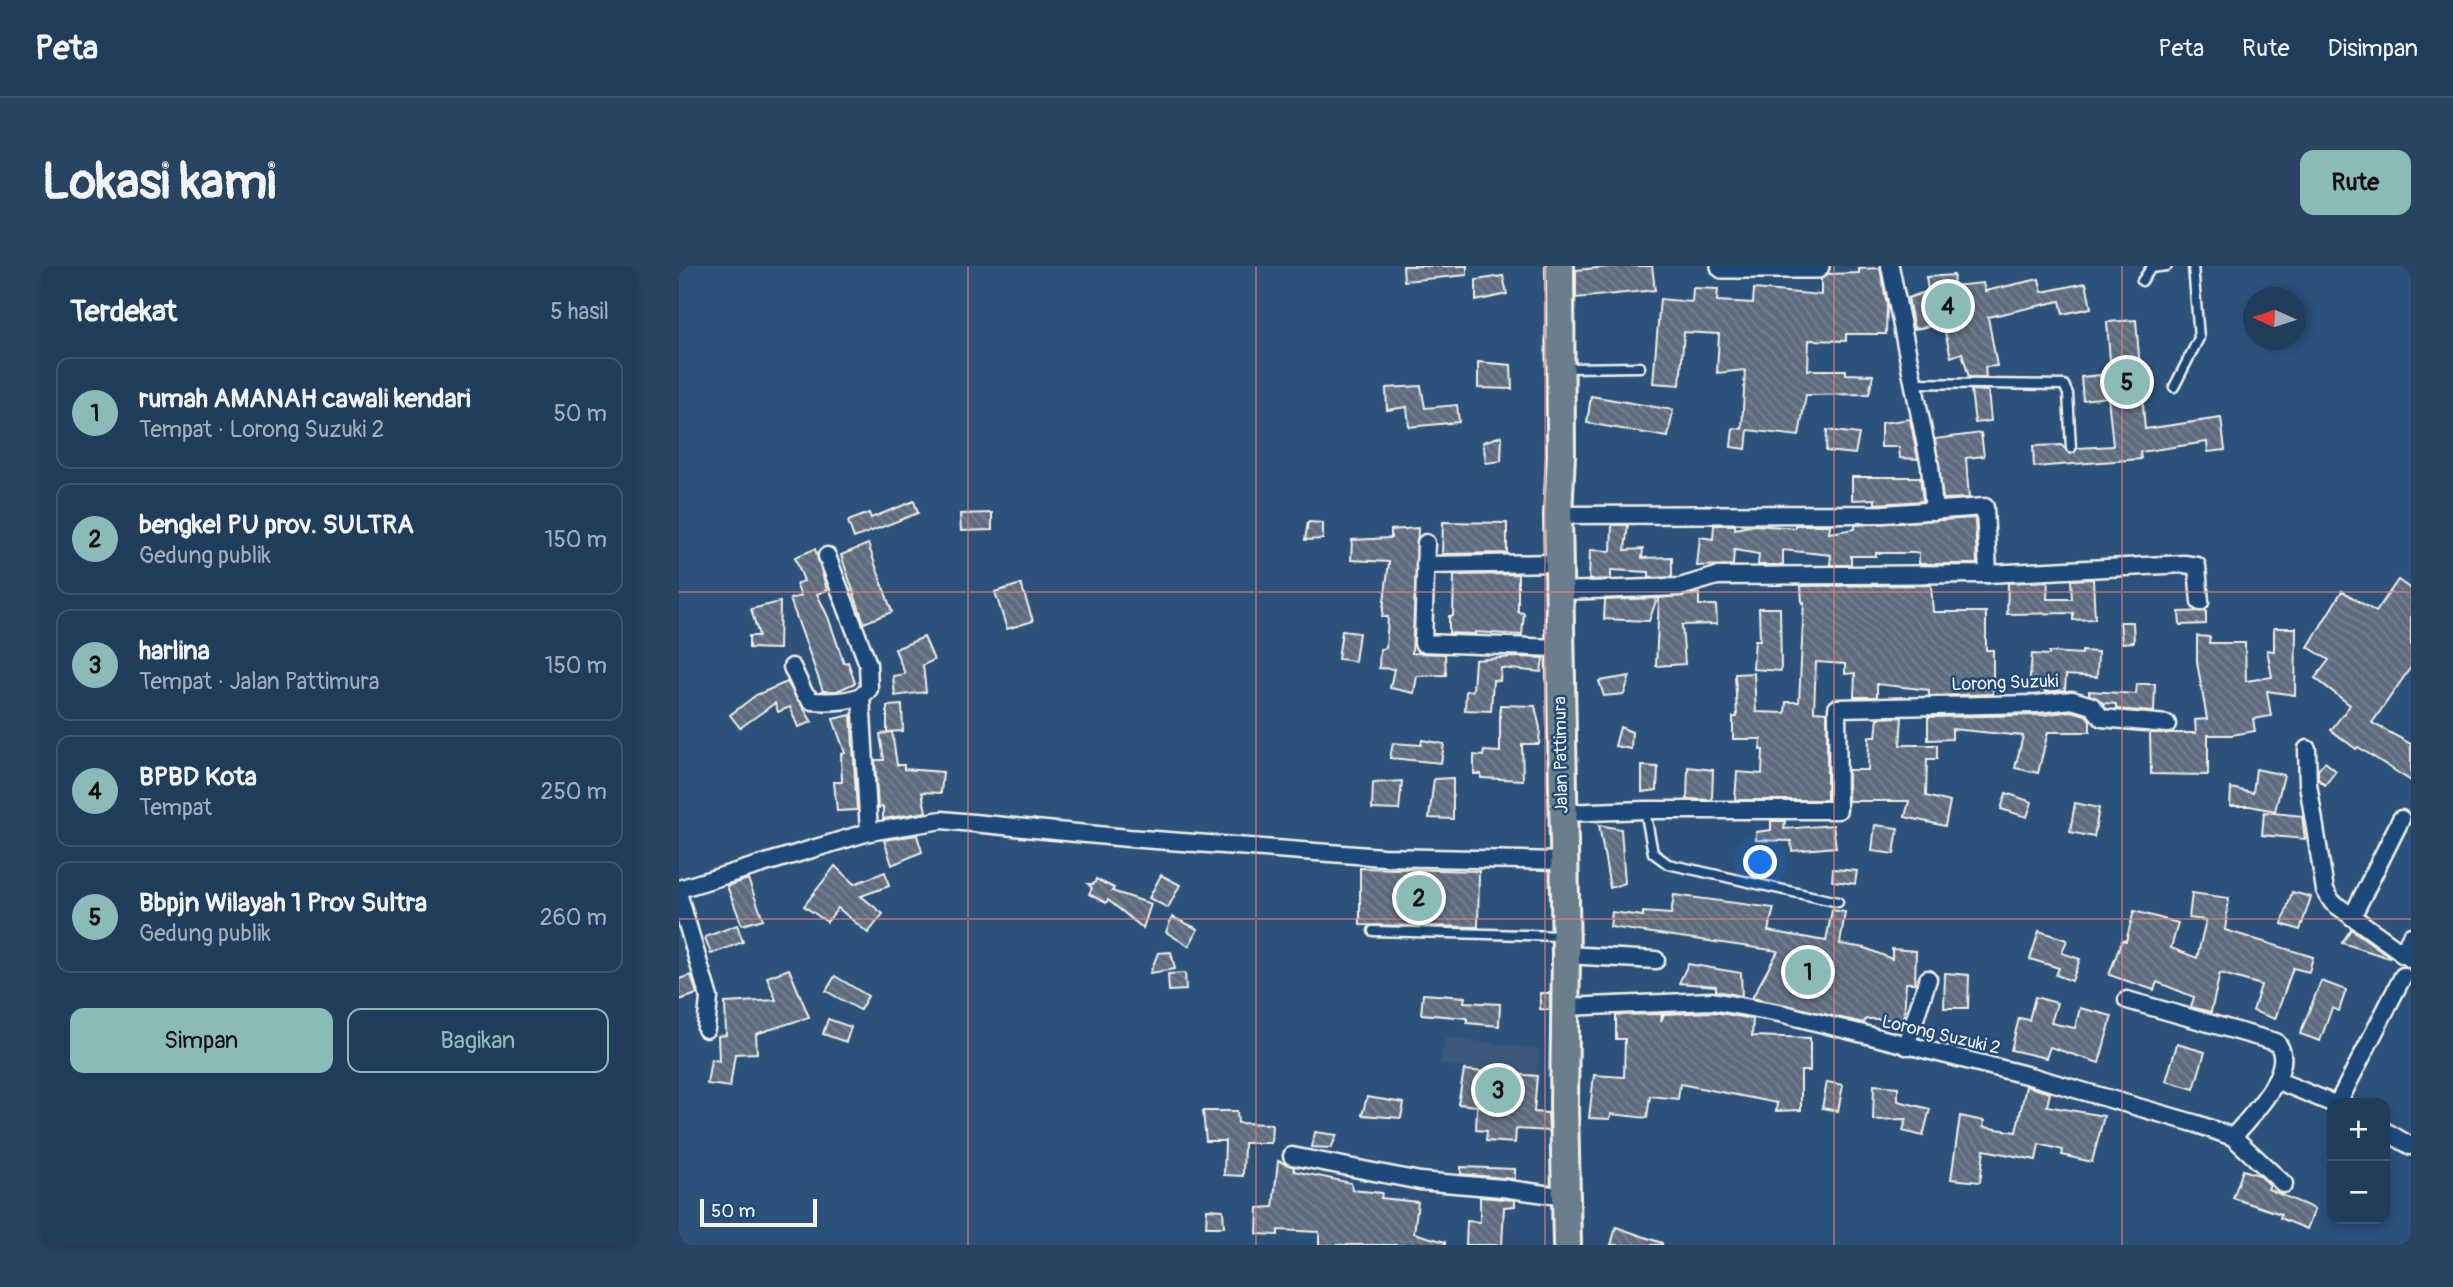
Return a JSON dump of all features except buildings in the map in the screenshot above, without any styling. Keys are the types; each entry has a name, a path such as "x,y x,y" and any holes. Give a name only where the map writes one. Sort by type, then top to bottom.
{"highway":[{"name":"Jalan Pattimura","path":"1560,266 1562,369 1558,563 1566,945 1567,1245"}],"main road":[{"path":"1723,266 1817,266"}],"street":[{"path":"1890,266 1911,383 1930,466 1934,511"},
{"path":"1558,514 1828,515 1985,507 1988,574"},
{"path":"1426,543 1423,643 1559,648"},
{"path":"792,667 804,693 812,701 861,696 869,689 867,664 827,556"},
{"path":"1425,565 1558,563"},
{"path":"1560,591 1680,587 1717,576 1988,574 2193,564 2197,566 2200,602"},
{"path":"861,696 869,832"},
{"name":"Lorong Suzuki","path":"1645,810 1837,810 1837,708 2037,704 2072,700 2092,706 2102,718 2167,724"},
{"path":"2307,749 2308,785 2325,890 2332,902 2406,956 2411,936"},
{"path":"1562,813 1645,810"},
{"path":"2352,917 2401,819"},
{"path":"679,889 869,832 942,820 1128,838 1383,857 1563,861"},
{"path":"679,896 709,998 706,1029"},
{"path":"1566,945 1656,960"},
{"path":"2342,1098 2403,976"},
{"path":"1906,1046 1928,978"},
{"path":"2127,1000 2276,1042 2284,1057 2276,1080 2233,1137"},
{"name":"Lorong Suzuki 2","path":"1565,1007 1728,1002 2095,1094 2233,1137 2284,1184"},
{"path":"2276,1080 2327,1101"},
{"path":"2390,1133 2410,1142"},
{"path":"1292,1156 1420,1181 1520,1189 1566,1198"}],"lane":[{"path":"2142,281 2151,268 2167,266"},
{"path":"2174,387 2199,338 2193,266"},
{"path":"1562,369 1640,367"},
{"path":"1911,383 2064,385 2068,394 2071,448"},
{"path":"1645,810 1653,853 1668,864 1838,902"},
{"path":"1373,931 1566,945"}],"shaded area":[{"path":"1446,1037 1539,1050 1537,1076 1440,1065"}],"place":[{"name":"BPBD Kota","path":"1948,306"},
{"name":"Bbpjn Wilayah 1 Prov Sultra","path":"2127,382"},
{"name":"bengkel PU prov. SULTRA","path":"1419,898"},
{"name":"rumah AMANAH cawali kendari","path":"1808,972"},
{"name":"harlina","path":"1498,1090"}]}
